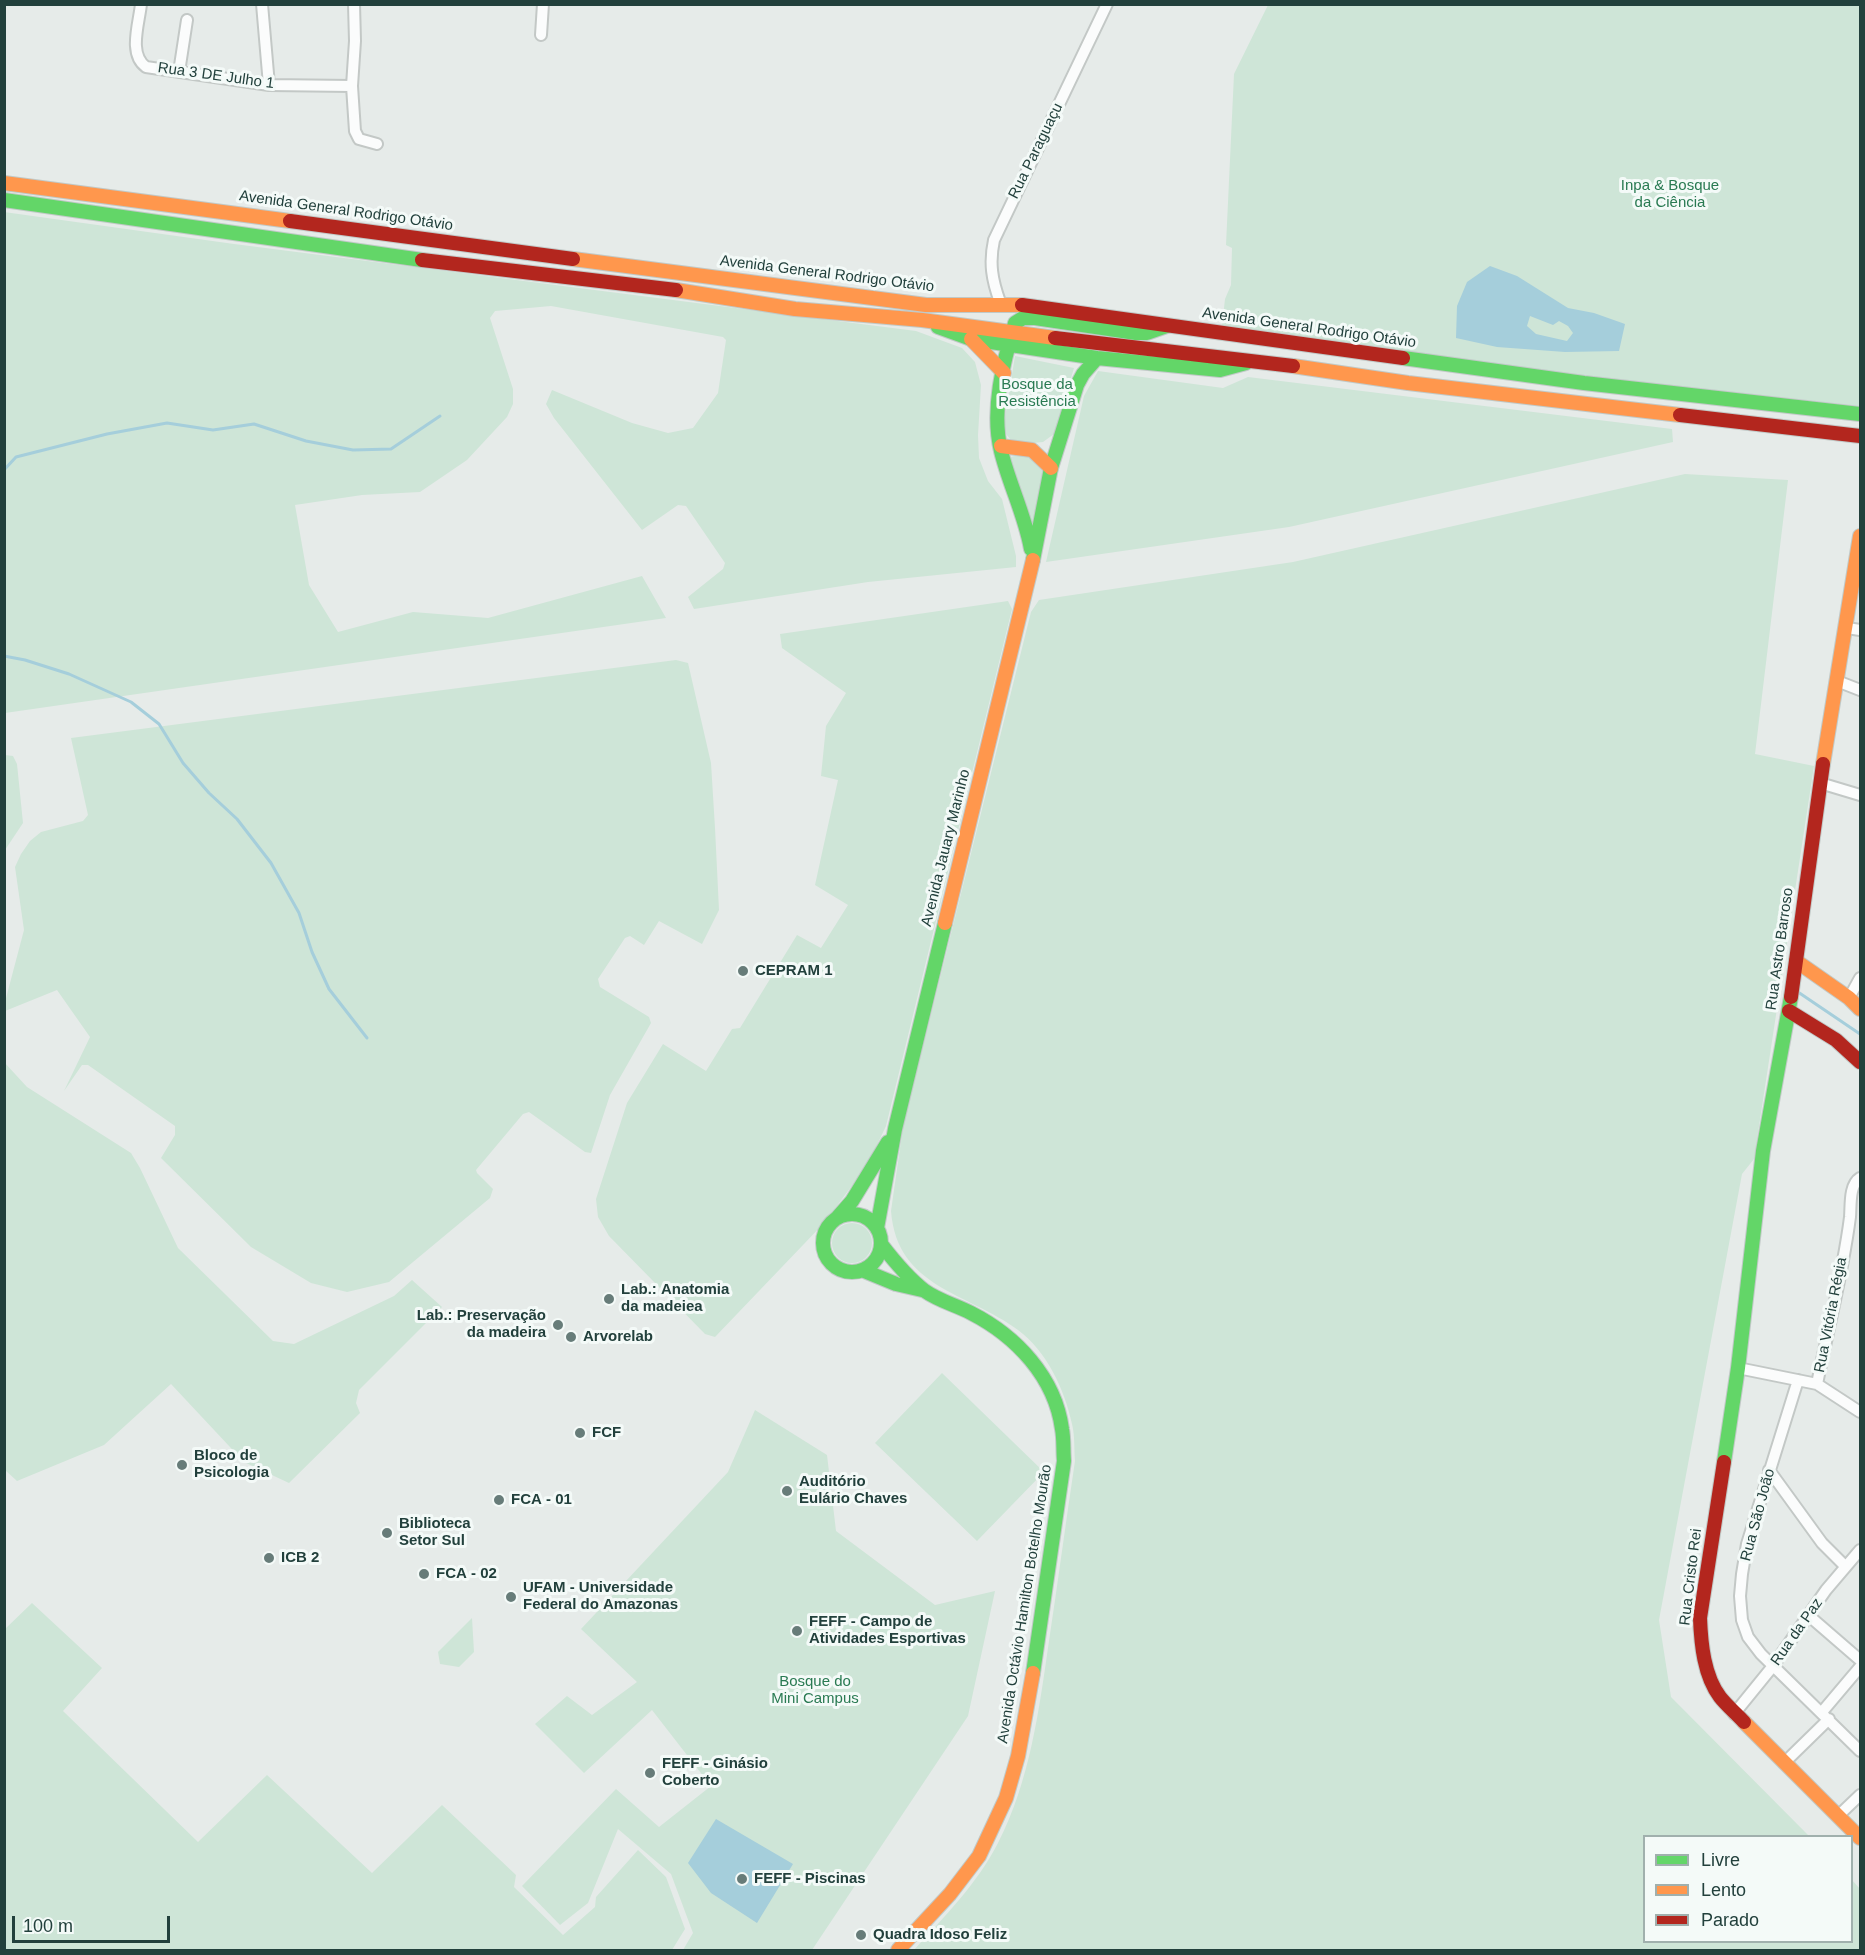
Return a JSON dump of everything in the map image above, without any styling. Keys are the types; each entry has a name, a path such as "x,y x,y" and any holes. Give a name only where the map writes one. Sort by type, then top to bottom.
{"street":[{"name":"Rua 3 DE Julho 1","path":"141,4 136,40 138,58 146,67 269,85 352,86"},
{"path":"262,4 269,85"},
{"path":"354,4 355,41 352,86 356,137 377,144"},
{"path":"542,35 543,4"},
{"name":"Rua Paraguaçu","path":"1000,302 990,271 994,240 1107,4"},
{"path":"179,72 187,20"},
{"name":"Avenida General Rodrigo Otávio","path":"4,183 779,287 926,305 1000,302 1584,383 1860,414"},
{"path":"4,200 547,276 685,291 795,309 922,320 1097,358 1220,370 1256,361"},
{"path":"1010,338 1015,323 1023,318 1136,333 1147,333 1169,325"},
{"path":"922,320 971,339 1010,338 1256,361 1408,383 1860,436"},
{"name":"Avenida Jauary Marinho","path":"1010,338 998,419 1001,446 1010,481 1029,534 1030,575"},
{"path":"971,339 1004,373"},
{"name":"Avenida Jauary Marinho","path":"877,1228 895,1130 1030,575 1051,468 1077,385 1097,358"},
{"path":"1001,446 1032,450 1058,442"},
{"path":"1032,450 1051,468"},
{"name":"Rua Astro Barroso","path":"1738,1368 1762,1151 1796,961 1820,783 1837,681 1853,629 1860,536"},
{"path":"1837,681 1860,690"},
{"path":"1820,783 1860,795"},
{"path":"1796,961 1849,998 1860,1009"},
{"path":"1849,998 1860,978"},
{"path":"1788,1011 1836,1040 1860,1062"},
{"name":"Avenida Jauary Marinho","path":"837,1218 866,1180 895,1130"},
{"name":"Rua Vitória Régia","path":"1817,1384 1848,1226 1853,1189 1860,1178"},
{"path":"855,1214 871,1221 877,1228 881,1244 875,1260 862,1270 854,1272 840,1269 828,1258 824,1241 830,1224 837,1218 855,1214"},
{"name":"Avenida Octávio Hamilton Botelho Mourão","path":"881,1244 895,1263 926,1291 946,1304 970,1313 1005,1334 1027,1354 1053,1398 1062,1428 1064,1461 1028,1707 1006,1798 979,1856 950,1894 898,1950"},
{"name":"Avenida Octávio Hamilton Botelho Mourão","path":"862,1270 896,1284 926,1291"},
{"path":"1738,1368 1817,1384 1860,1412"},
{"name":"Rua Cristo Rei","path":"1738,1368 1700,1618 1701,1643 1709,1678 1720,1697 1734,1714 1860,1838"},
{"name":"Rua São João","path":"1798,1380 1747,1544 1740,1596 1742,1620 1748,1637 1773,1666 1860,1751"},
{"path":"1769,1470 1822,1543 1845,1566"},
{"name":"Rua da Paz","path":"1734,1714 1773,1666 1845,1566 1860,1550"},
{"path":"1808,1615 1860,1660"},
{"path":"1784,1763 1826,1716 1860,1667"},
{"path":"1838,1816 1860,1795"}],"green space":[{"name":"Inpa & Bosque da Ciência","path":"1268,5 1860,5 1860,406 1533,370 1374,346 1307,341 1222,326 1225,299 1231,285 1232,248 1226,245 1234,74"},
{"path":"4,212 234,244 916,331 962,348 975,362 981,385 979,458 988,481 1002,499 1016,556 1016,567 868,582 694,609 688,597 723,569 725,563 686,506 678,505 642,530 554,418 546,404 552,390 632,423 668,433 693,428 718,393 726,340 723,337 551,306 495,311 490,318 513,389 513,404 507,417 467,460 420,492 362,495 295,505 309,585 338,632 413,612 488,618 642,576 666,618 5,713"},
{"name":"Bosque da Resistência","path":"1015,356 1074,368 1054,434 1043,442 1023,444 1010,439 1003,430"},
{"path":"1098,371 1223,388 1248,377 1672,429 1673,442 1289,527 1046,562 1084,396"},
{"name":"Bosque da Resistência","path":"1030,456 1048,473 1034,528 1030,528 1009,465 1010,457"},
{"path":"1685,474 1788,480 1755,754 1814,766 1754,1159 1742,1174 1659,1620 1671,1697 1808,1835 1643,1835 1643,1943 1853,1943 1853,1881 1860,1889 1860,1950 914,1950 959,1900 990,1858 1018,1795 1037,1719 1075,1461 1073,1429 1065,1398 1038,1349 1018,1330 938,1285 920,1272 906,1257 896,1237 891,1211 903,1127 1031,612 1039,600 1293,562"},
{"path":"1008,601 1012,609 886,1126 868,1164 825,1222 715,1337 705,1334 609,1236 598,1217 596,1199 627,1103 663,1044 706,1071 732,1029 740,1028 797,935 821,948 848,905 815,885 838,780 821,776 826,726 846,693 782,648 780,634"},
{"path":"676,660 688,663 711,763 719,910 702,944 659,921 644,945 630,936 625,938 598,979 600,987 649,1017 651,1023 610,1095 591,1153 585,1152 529,1112 523,1114 476,1170 493,1189 490,1198 389,1282 347,1292 311,1283 251,1247 161,1158 175,1135 175,1126 88,1065 82,1065 64,1091 90,1037 57,990 5,1011 5,1002 24,930 15,867 30,841 41,832 83,821 88,815 71,738"},
{"path":"5,755 13,756 17,764 23,823 5,850"},
{"path":"4,1062 27,1087 131,1153 178,1248 273,1341 294,1344 394,1296 412,1280 442,1307 359,1390 356,1403 360,1413 289,1483 244,1462 171,1384 104,1445 17,1481 5,1470"},
{"path":"852,1223 860,1224 866,1229 871,1235 871,1251 866,1257 860,1262 852,1263 844,1262 838,1257 833,1251 832,1243 833,1235 838,1229 844,1224"},
{"path":"942,1373 1044,1472 977,1541 875,1443"},
{"name":"Bosque do Mini Campus","path":"755,1410 827,1455 836,1531 935,1605 995,1591 968,1716 812,1950 683,1950 693,1933 671,1874 618,1829 588,1903 560,1925 522,1886 616,1789 659,1827 711,1786 652,1710 584,1773 535,1724 567,1696 592,1715 637,1682 581,1629 728,1472"},
{"path":"32,1603 102,1668 63,1711 198,1842 267,1775 372,1873 442,1805 516,1875 514,1887 563,1935 595,1907 596,1897 638,1850 666,1877 685,1929 672,1950 5,1950 5,1629"},
{"path":"472,1618 474,1652 459,1667 440,1664 438,1652"}],"water":[{"path":"1490,266 1517,276 1568,308 1594,313 1625,324 1619,351 1565,352 1497,347 1456,338 1457,306 1467,282","holes":["1530,316 1553,325 1559,321 1568,326 1573,333 1567,341 1536,334 1527,326"]},
{"name":"FEFF - Piscinas","path":"716,1819 793,1864 757,1923 711,1893 688,1863"}],"waterway":[{"path":"4,470 16,457 107,434 167,423 213,430 254,424 306,441 353,450 391,449 440,416"},
{"path":"4,656 69,674 131,702 159,724 183,763 209,793 237,819 271,863 299,913 312,952 329,989 367,1038"},
{"path":"1795,990 1860,1034"}],"traffic: fast":[{"path":"4,200 422,260"},
{"path":"1031,549 1004,463 998,436 1000,387 1015,323 1023,318 1035,318 1136,333 1147,333 1167,326"},
{"path":"938,327 971,339 1097,358 1220,370 1246,363"},
{"path":"1033,560 1051,468 1077,385 1097,358"},
{"path":"1403,358 1584,383 1860,414"},
{"path":"877,1228 895,1129 945,923"},
{"path":"1724,1462 1738,1368 1763,1151 1791,997"},
{"path":"837,1218 852,1201 888,1142"},
{"path":"852,1214 868,1219 876,1227 881,1243 876,1259 868,1267 852,1272 836,1267 828,1259 823,1243 828,1227 836,1219 852,1214"},
{"path":"881,1244 913,1281 925,1291 988,1322 1018,1346 1042,1376 1058,1410 1063,1433 1064,1461 1033,1673"},
{"path":"862,1270 896,1284 922,1290"}],"traffic: slow":[{"path":"4,183 290,221"},
{"path":"573,259 926,305 1022,305"},
{"path":"676,290 795,309 922,320 1055,338"},
{"path":"971,339 1004,373"},
{"path":"1293,366 1408,383 1680,415"},
{"path":"1001,446 1032,450 1051,468"},
{"path":"1823,764 1860,536"},
{"path":"945,923 1033,560"},
{"path":"1796,961 1849,998 1860,1009"},
{"path":"898,1950 950,1894 979,1856 1006,1798 1018,1756 1033,1673"},
{"path":"1744,1722 1860,1838"}],"traffic: jam":[{"path":"290,221 573,259"},
{"path":"422,260 676,290"},
{"path":"1022,305 1403,358"},
{"path":"1055,338 1293,366"},
{"path":"1680,415 1860,436"},
{"path":"1791,997 1823,764"},
{"path":"1789,1011 1836,1040 1860,1062"},
{"path":"1724,1462 1700,1628 1704,1659 1710,1679 1720,1697 1744,1722"}],"place":[{"name":"CEPRAM 1","path":"743,971"},
{"name":"Lab.: Anatomia da madeiea","path":"609,1299"},
{"name":"Lab.: Preservação da madeira","path":"558,1325"},
{"name":"Arvorelab","path":"571,1337"},
{"name":"FCF","path":"580,1433"},
{"name":"Bloco de Psicologia","path":"182,1465"},
{"name":"Auditório Eulário Chaves","path":"787,1491"},
{"name":"FCA - 01","path":"499,1500"},
{"name":"Biblioteca Setor Sul","path":"387,1533"},
{"name":"ICB 2","path":"269,1558"},
{"name":"FCA - 02","path":"424,1574"},
{"name":"UFAM - Universidade Federal do Amazonas","path":"511,1597"},
{"name":"FEFF - Campo de Atividades Esportivas","path":"797,1631"},
{"name":"FEFF - Ginásio Coberto","path":"650,1773"},
{"name":"FEFF - Piscinas","path":"742,1879"},
{"name":"Quadra Idoso Feliz","path":"861,1935"}]}
